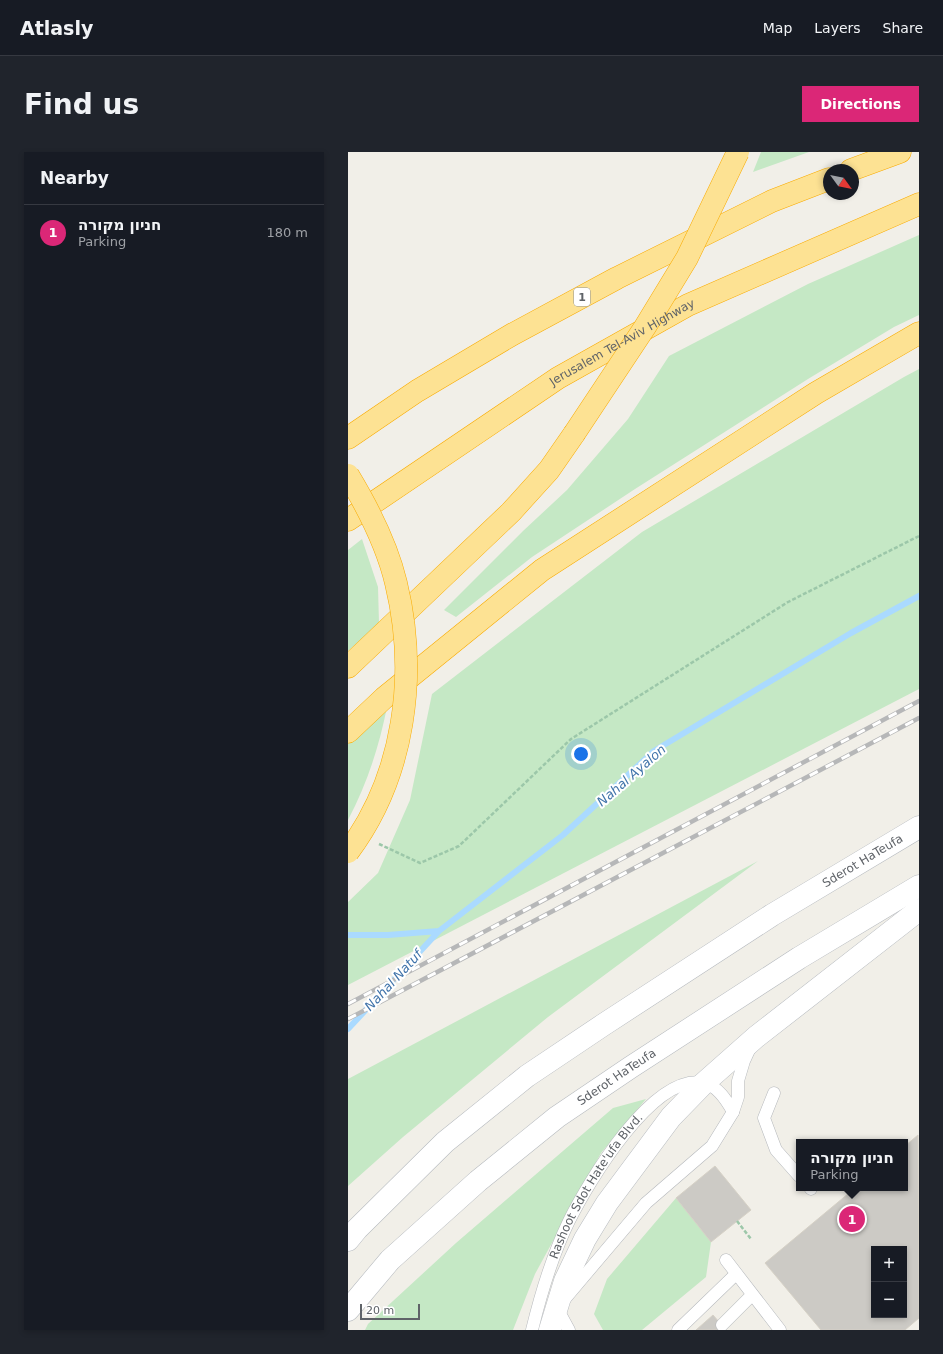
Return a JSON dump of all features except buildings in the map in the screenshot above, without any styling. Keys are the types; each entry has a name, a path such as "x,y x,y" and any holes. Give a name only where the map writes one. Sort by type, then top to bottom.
{"highway":[{"path":"348,667 511,512 548,470 574,434 645,327 686,258 738,152"},
{"path":"859,167 900,152"},
{"name":"1","path":"348,438 424,387 513,334 596,289 772,201 823,181"},
{"name":"Jerusalem Tel-Aviv Highway","path":"348,520 558,378 688,305 919,204"},
{"path":"348,732 390,694 542,570 816,393 919,333"},
{"path":"348,475 361,496 382,542 396,583 405,638 405,709 399,740 390,770 376,805 359,837 348,852"}],"main road":[{"name":"Sderot HaTeufa","path":"351,1236 445,1142 527,1076 603,1024 772,915 919,827"},
{"name":"Sderot HaTeufa","path":"348,1310 390,1260 478,1181 557,1117 799,958 919,886"},
{"path":"550,1330 566,1281 585,1239 607,1203 671,1117 704,1083 756,1037 919,910"}],"lane":[{"path":"569,1330 557,1308 646,1203 712,1146 733,1112 738,1097 740,1074 744,1061 756,1037"},
{"name":"Rashoot Sdot Hate'ufa Blvd.","path":"532,1330 546,1278 566,1227 609,1153 631,1124 667,1090 686,1083 704,1083"},
{"path":"704,1083 718,1090 726,1099 733,1112"},
{"path":"774,1093 764,1118 776,1150 796,1173"},
{"path":"726,1260 778,1329"},
{"path":"678,1330 736,1274"},
{"path":"722,1325 752,1295"}],"path":[{"path":"377,843 420,863 459,846 571,739 788,602 919,536"},
{"path":"737,1221 750,1239"}],"green space":[{"path":"761,152 809,152 753,172"},
{"path":"919,235 919,315 894,327 808,379 635,489 532,557 456,617 444,610 523,531 567,490 628,419 669,356 808,284"},
{"path":"919,369 919,689 348,985 348,902 378,873 410,800 432,694 642,532"},
{"path":"362,539 378,587 379,623 348,651 348,550"},
{"path":"387,707 372,765 348,820 348,744"},
{"path":"758,861 548,1017 403,1137 348,1186 348,1079"},
{"path":"646,1099 601,1153 535,1274 513,1330 365,1330 368,1324 456,1243 613,1108"},
{"path":"676,1198 711,1242 706,1277 642,1330 603,1330 594,1314 607,1279"}],"waterway":[{"name":"Nahal Ayalon","path":"348,935 388,935 439,931 563,835 654,751 851,633 919,596"},
{"name":"Nahal Natuf","path":"348,1029 439,931"}],"railway":[{"path":"348,1004 919,701"},
{"path":"348,1019 919,718"}],"place":[{"name":"חניון מקורה","path":"852,1219"}]}
